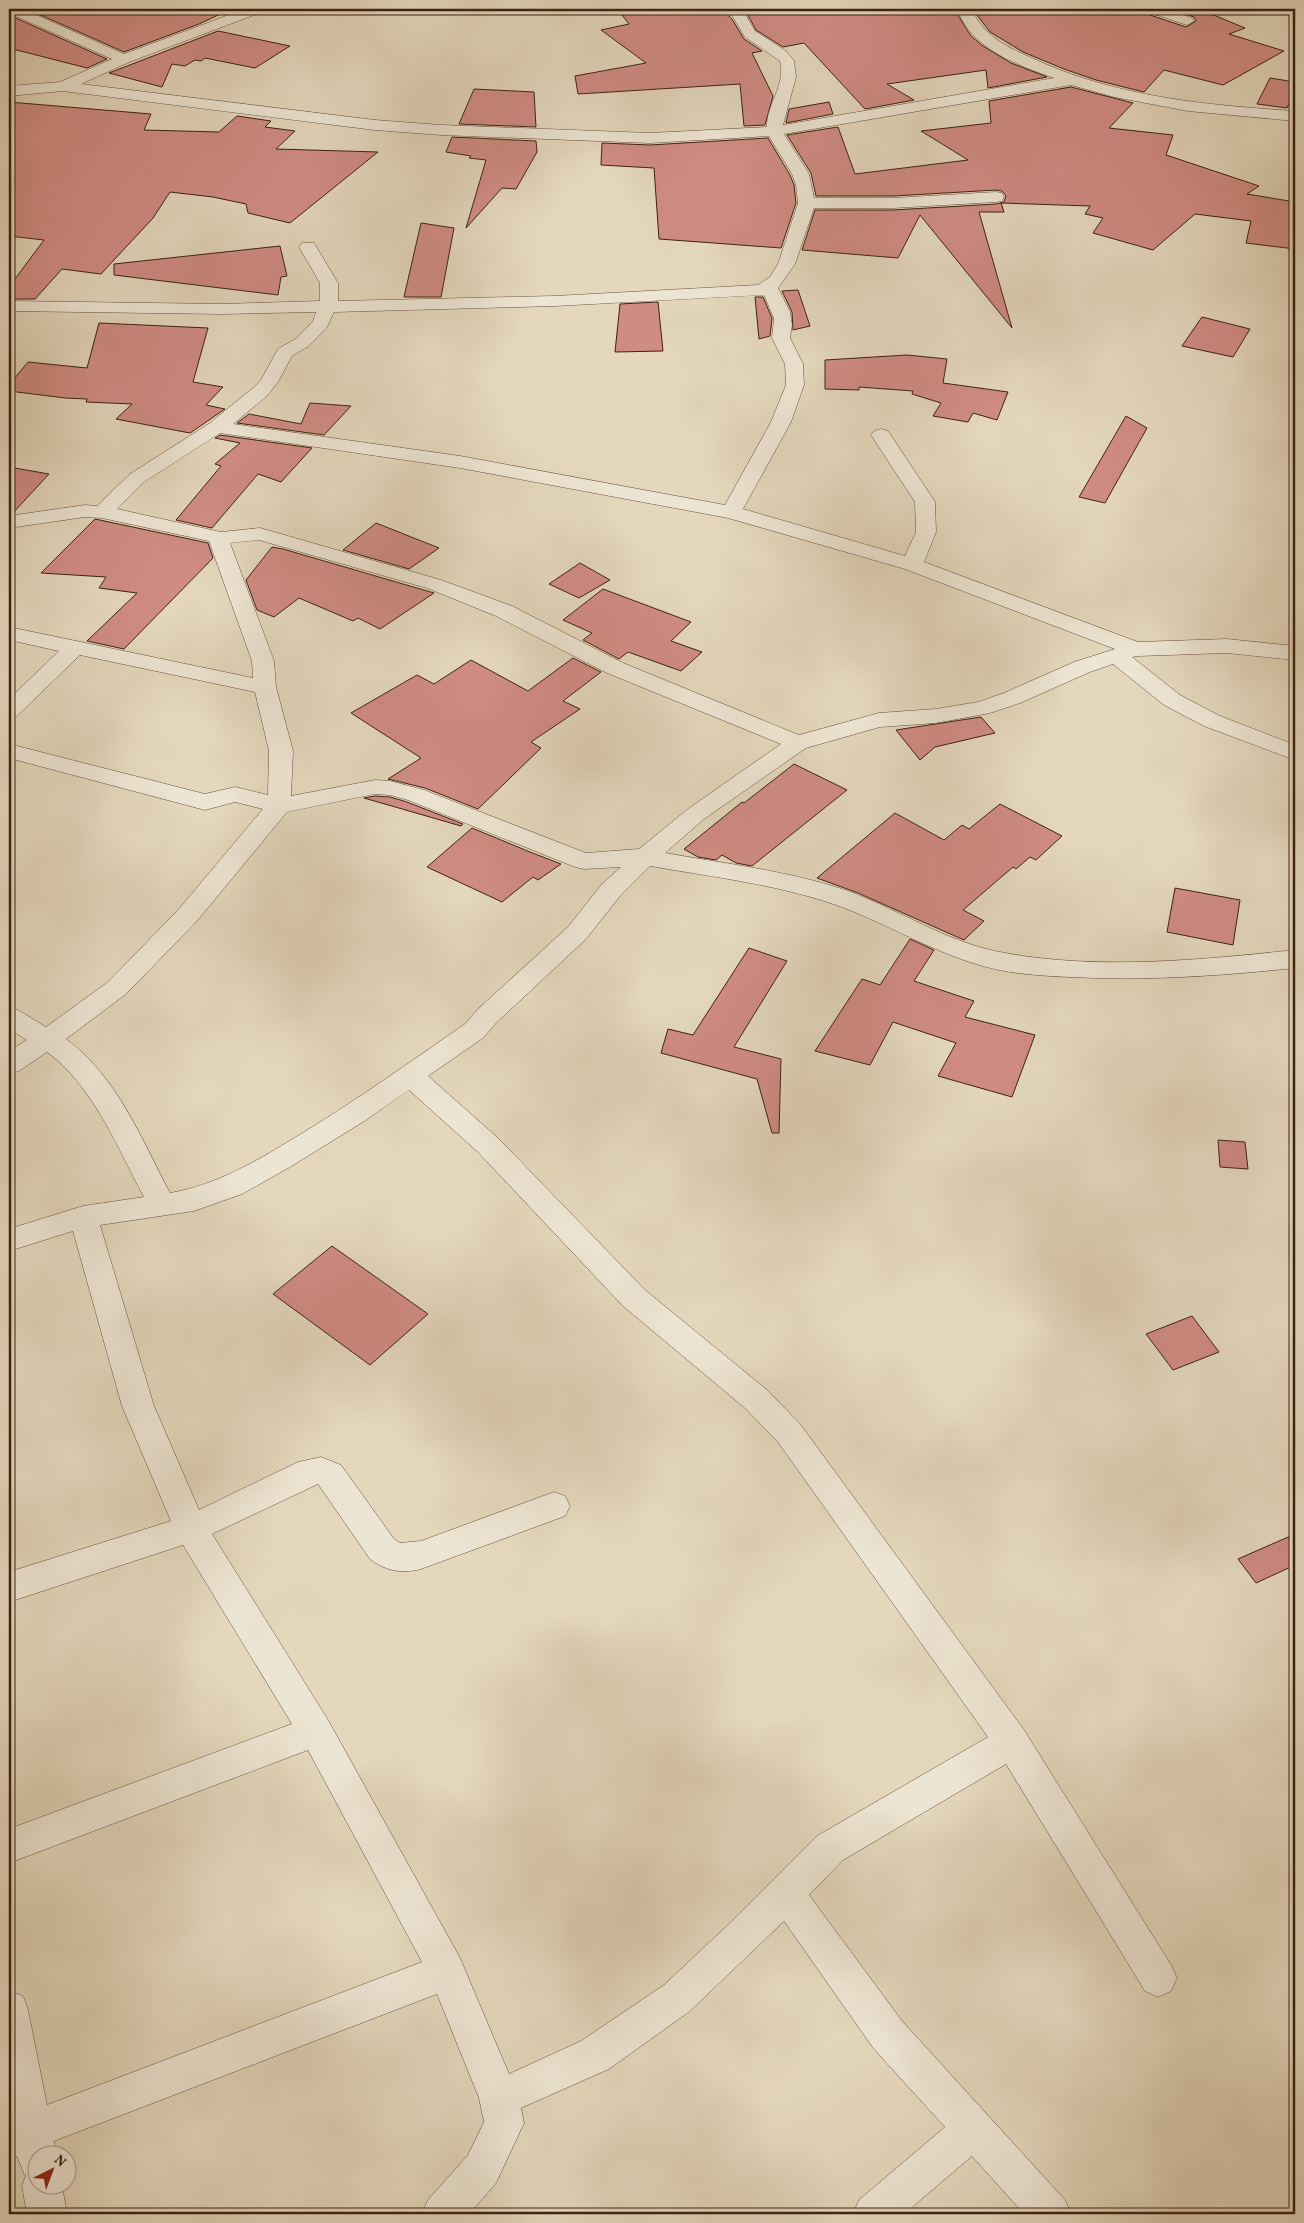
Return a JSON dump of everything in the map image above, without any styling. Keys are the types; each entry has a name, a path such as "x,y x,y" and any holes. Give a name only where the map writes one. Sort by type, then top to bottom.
{"street":[{"path":"12,9 124,59"},
{"path":"63,86 124,59 258,9"},
{"path":"9,306 222,309 555,301 761,290 770,287 775,283 792,252 806,203 802,177 786,154 775,131 780,102 788,79 789,68 786,59 752,36 744,27 735,9"},
{"path":"965,9 976,29 985,39 1034,66 1071,80 1154,100 1264,115 1295,116"},
{"path":"1153,9 1187,20"},
{"path":"9,91 63,86 374,125 442,130 650,138 775,131 1071,80"},
{"path":"806,203 893,203 996,197"},
{"path":"102,512 136,478 217,427 264,387 285,353 303,342 321,323 330,298 328,283 308,247"},
{"path":"731,512 781,422 795,385 794,364 781,338 785,328 780,308 770,287"},
{"path":"217,427 460,462 731,512 912,564 1127,652 1172,700 1212,721 1295,754"},
{"path":"881,436 925,502 926,532 912,564"},
{"path":"9,522 85,511 102,512 210,534 218,538 260,534 434,584 504,611 615,668 798,743"},
{"path":"9,1064 46,1040 117,988 188,915 279,806 280,751 264,687 263,661 218,538"},
{"path":"9,634 264,687"},
{"path":"9,1240 82,1217 194,1200 232,1186 280,1160 356,1114 474,1031 487,1016 577,933 611,890 645,857 696,814 798,743 879,720 936,716 982,708 1012,698 1082,667 1127,652 1227,646 1295,653"},
{"path":"9,711 76,647"},
{"path":"9,751 205,802 234,794 279,806 375,787 390,788 441,804 584,861 645,857 772,880 828,893 860,905 948,945 971,954 1004,962 1050,968 1128,970 1206,968 1295,959"},
{"path":"9,1017 46,1040 77,1063 100,1091 162,1204"},
{"path":"411,1076 488,1145 634,1298 756,1398 789,1434 1012,1742 1158,1978"},
{"path":"82,1217 138,1406 191,1529 316,1731 447,1972 499,2098 504,2123 482,2169 442,2214"},
{"path":"9,1587 191,1529 309,1472 321,1470 330,1476 382,1549 390,1556 404,1559 421,1555 554,1506"},
{"path":"9,1846 316,1731"},
{"path":"499,2098 595,2055 677,1998 742,1937 830,1848 1012,1742"},
{"path":"785,1892 888,2035 972,2130 1051,2214"},
{"path":"9,2010 26,2143 447,1972"},
{"path":"873,2214 972,2130"},
{"path":"44,2196 47,2214"}],"building":[{"path":"27,9 231,9 199,24 124,52"},
{"path":"674,9 676,11 721,9 732,19 744,39 762,51 752,53 773,96 765,125 744,126 740,84 578,94 575,76 646,63 601,30 629,24 622,15"},
{"path":"954,9 971,36 983,46 1011,63 1047,77 988,88 986,70 887,84 914,100 865,109 804,43 783,47 756,30 745,10"},
{"path":"1028,9 1144,9 1147,14 1186,27 1196,21 1194,17 1171,9 1199,9 1245,28 1229,34 1284,51 1223,85 1164,70 1144,92 1096,80 1023,52 990,32 977,15"},
{"path":"9,15 107,59 87,68 9,48"},
{"path":"218,31 290,46 255,68 205,58 201,61 195,60 185,66 172,64 162,87 109,73"},
{"path":"1270,78 1295,82 1295,91 1287,108 1257,104"},
{"path":"1071,87 1133,103 1109,128 1173,135 1166,155 1259,186 1247,194 1295,202 1295,249 1246,243 1251,221 1195,214 1153,250 1093,233 1103,218 1085,214 1090,206 1001,203 1004,212 979,212 1012,328 920,215 898,258 802,250 815,210 893,210 996,204 1004,202 1006,196 1002,191 996,190 893,196 816,196 811,173 787,135 838,127 855,174 968,160 921,131 991,123 989,101"},
{"path":"474,89 534,92 536,127 459,124"},
{"path":"9,102 151,114 144,130 219,132 237,116 271,121 265,127 295,131 276,149 378,152 290,223 248,213 246,204 213,197 170,192 153,218 101,274 62,269 35,299 9,299 9,287 44,240 9,236"},
{"path":"829,102 833,114 786,123 789,109"},
{"path":"452,137 536,141 537,152 516,189 502,188 466,228 486,160 446,152"},
{"path":"768,138 794,185 796,203 781,248 659,239 654,168 601,165 602,143 650,145"},
{"path":"421,223 454,228 441,297 404,297"},
{"path":"280,246 287,276 281,277 278,295 114,275 114,264"},
{"path":"798,290 810,326 793,330 792,312 782,291"},
{"path":"755,297 763,297 772,318 770,336 759,339"},
{"path":"658,302 663,351 615,352 620,304"},
{"path":"1202,317 1250,329 1233,357 1182,346"},
{"path":"99,323 208,328 193,382 223,387 206,405 225,409 190,433 116,419 132,404 86,402 87,399 9,391 9,385 28,362 87,368"},
{"path":"907,355 947,359 943,383 1008,392 997,420 973,413 968,422 933,416 941,403 912,394 913,391 859,387 859,390 825,389 825,360"},
{"path":"310,403 351,406 324,435 237,423 249,414 301,424"},
{"path":"1126,416 1147,428 1105,503 1079,497"},
{"path":"220,435 312,448 281,482 258,474 212,528 176,520 221,466 215,464 240,443 215,438"},
{"path":"9,467 49,474 12,514 9,514"},
{"path":"95,519 208,543 213,558 124,649 87,641 137,593 99,588 106,577 41,573"},
{"path":"376,523 439,548 409,569 343,550"},
{"path":"272,547 434,593 380,629 358,618 353,621 299,598 274,617 257,610 246,580"},
{"path":"580,563 610,580 579,598 549,584"},
{"path":"603,589 691,622 671,641 702,652 681,671 628,652 619,659 583,640 592,633 563,620"},
{"path":"573,658 601,672 563,701 580,709 531,742 541,748 478,809 425,788 388,779 421,758 351,713 417,675 434,684 471,660 528,691"},
{"path":"981,717 995,733 935,747 920,760 896,730"},
{"path":"794,764 847,790 752,866 736,863 722,855 716,860 698,857 684,849 742,802 744,803"},
{"path":"375,796 390,797 407,802 463,824 461,826 364,798"},
{"path":"1000,804 1062,836 1036,860 1030,857 1016,869 1013,867 963,910 984,921 964,940 858,893 817,878 895,813 944,840 962,825 969,829"},
{"path":"472,828 561,864 538,880 533,877 502,902 427,867"},
{"path":"1175,888 1240,900 1233,945 1167,932"},
{"path":"910,939 934,950 914,981 974,1001 965,1017 1035,1035 1012,1097 938,1076 956,1043 893,1022 870,1065 815,1051 862,979 880,985"},
{"path":"749,948 787,961 734,1047 781,1059 779,1133 772,1133 757,1079 661,1053 668,1029 693,1035"},
{"path":"1218,1140 1245,1142 1248,1169 1220,1167"},
{"path":"332,1246 428,1314 370,1365 273,1294"},
{"path":"1192,1316 1219,1352 1173,1370 1146,1334"},
{"path":"1295,1534 1295,1565 1256,1583 1238,1559"}]}
